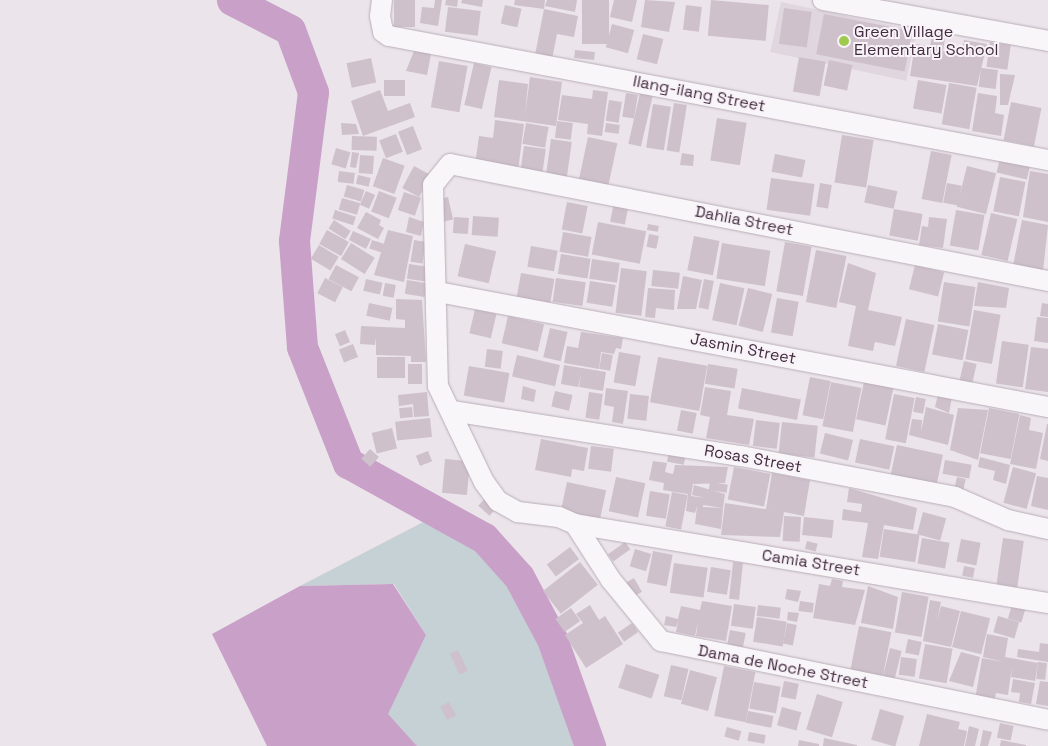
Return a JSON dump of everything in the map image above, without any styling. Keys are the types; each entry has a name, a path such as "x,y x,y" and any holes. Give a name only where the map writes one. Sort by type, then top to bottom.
{"street":[{"name":"Ilang-ilang Street","path":"382,0 380,16 383,32 389,36 1048,160"},
{"path":"823,0 1048,41"},
{"name":"Dahlia Street","path":"438,292 430,204 432,185 442,169 450,164 1048,281"},
{"path":"438,292 438,386 452,411"},
{"name":"Jasmin Street","path":"438,292 1048,407"},
{"name":"Camia Street","path":"452,411 484,482 498,501 518,512 559,517 575,524 1048,603"},
{"name":"Rosas Street","path":"452,411 741,456 955,497 1008,520 1048,529"},
{"name":"Dama de Noche Street","path":"575,524 612,580 661,641 1048,720"}],"shaded area":[{"name":"Green Village Elementary School","path":"781,2 917,31 906,81 770,52"},
{"path":"429,519 486,557 552,639 590,746 417,746 387,714 426,635 394,584 300,586"},
{"path":"393,584 426,635 388,714 417,746 267,746 212,634 300,586"}],"building":[{"path":"394,0 415,0 415,27 394,27"},
{"path":"435,0 442,0 438,26 420,23 422,7 434,8"},
{"path":"446,0 458,0 457,7 445,5"},
{"path":"462,0 483,0 482,7 461,3"},
{"path":"515,0 545,0 544,9 514,5"},
{"path":"547,0 577,0 575,12 545,6"},
{"path":"582,0 609,0 609,44 582,44"},
{"path":"614,0 637,0 632,22 610,17"},
{"path":"645,0 675,2 669,32 641,27"},
{"path":"711,0 769,5 766,41 708,36"},
{"path":"505,5 522,9 517,27 501,24"},
{"path":"686,5 702,7 699,32 683,30"},
{"path":"448,7 481,11 478,36 445,32"},
{"path":"784,8 812,12 807,48 779,44"},
{"path":"544,9 578,16 574,37 557,34 552,59 535,55"},
{"path":"824,14 912,31 905,71 816,54"},
{"path":"612,24 634,30 628,53 606,47"},
{"path":"643,34 663,39 657,64 637,59"},
{"path":"932,36 945,38 943,51 962,54 964,40 987,44 977,86 910,76 915,44 930,46"},
{"path":"990,42 1011,45 1007,70 987,67"},
{"path":"416,46 432,49 427,75 406,71"},
{"path":"575,50 595,52 594,60 574,58"},
{"path":"799,57 826,62 820,96 793,91"},
{"path":"371,58 376,82 352,88 347,63"},
{"path":"829,60 852,65 847,90 824,85"},
{"path":"439,61 468,66 459,112 431,107"},
{"path":"474,63 492,67 482,109 464,105"},
{"path":"981,68 998,70 996,89 979,87"},
{"path":"1000,74 1015,75 1008,105 1000,105"},
{"path":"530,77 562,82 556,126 494,117 499,80 528,84 525,116"},
{"path":"384,80 405,80 405,96 384,96"},
{"path":"918,80 947,85 942,114 913,109"},
{"path":"949,83 977,88 969,129 942,124"},
{"path":"380,90 388,111 410,103 415,117 363,136 351,101"},
{"path":"593,90 608,92 602,136 587,134 588,124 558,120 562,95 592,99"},
{"path":"626,93 638,95 634,119 622,117"},
{"path":"640,93 653,96 641,147 628,144"},
{"path":"978,93 997,96 995,113 1004,115 1001,136 972,131"},
{"path":"609,100 622,102 619,123 606,121"},
{"path":"1011,102 1041,108 1034,146 1004,140"},
{"path":"674,103 687,105 679,152 666,150"},
{"path":"653,104 671,107 664,150 646,147"},
{"path":"717,118 747,123 740,165 710,160"},
{"path":"495,120 524,124 518,171 475,165 479,136 493,138"},
{"path":"557,121 573,123 571,140 555,138"},
{"path":"341,123 356,124 359,134 342,135"},
{"path":"526,123 549,127 545,148 522,144"},
{"path":"606,123 620,125 619,134 605,132"},
{"path":"413,126 422,149 407,155 398,132"},
{"path":"396,134 403,152 386,158 379,140"},
{"path":"842,135 874,140 866,187 834,182"},
{"path":"352,136 377,137 376,151 352,150"},
{"path":"588,137 617,143 608,185 579,179"},
{"path":"551,139 572,142 567,179 546,176"},
{"path":"524,146 546,149 542,175 520,172"},
{"path":"336,148 350,152 346,168 331,164"},
{"path":"931,151 952,155 942,203 922,199"},
{"path":"352,152 359,153 356,168 350,167"},
{"path":"682,153 694,155 693,166 680,165"},
{"path":"775,154 805,160 802,178 772,172"},
{"path":"360,155 374,156 373,174 359,173"},
{"path":"383,158 405,166 394,194 373,186"},
{"path":"1000,158 1030,165 1027,180 997,173"},
{"path":"414,166 431,175 419,197 402,188"},
{"path":"967,166 996,173 986,214 957,207"},
{"path":"339,171 355,173 354,184 338,182"},
{"path":"1030,171 1048,174 1048,222 1023,217"},
{"path":"358,175 371,178 369,187 356,184"},
{"path":"1000,177 1026,182 1019,216 993,211"},
{"path":"771,178 815,184 810,216 767,210"},
{"path":"820,183 832,185 828,209 816,207"},
{"path":"947,183 962,186 958,205 943,203"},
{"path":"347,185 364,190 361,201 344,197"},
{"path":"868,185 897,191 894,209 864,203"},
{"path":"366,191 375,195 369,209 360,205"},
{"path":"379,191 397,198 389,218 371,212"},
{"path":"404,192 421,198 415,216 398,210"},
{"path":"448,197 453,219 439,223 433,200"},
{"path":"342,198 360,203 357,215 339,210"},
{"path":"567,202 588,206 582,233 562,229"},
{"path":"614,202 629,205 625,224 610,222"},
{"path":"894,209 923,214 918,241 889,236"},
{"path":"335,210 356,217 353,225 332,219"},
{"path":"956,210 985,215 978,250 950,245"},
{"path":"366,212 381,220 379,225 384,228 378,239 357,228"},
{"path":"991,213 1017,219 1008,261 981,255"},
{"path":"473,216 499,218 498,237 472,235"},
{"path":"409,217 424,222 421,236 406,232"},
{"path":"454,217 469,218 468,234 453,233"},
{"path":"929,217 947,219 943,248 919,245 922,226 928,227"},
{"path":"334,220 351,231 345,239 329,228"},
{"path":"1022,220 1048,225 1043,271 1013,266"},
{"path":"598,222 646,231 640,264 592,254"},
{"path":"648,224 659,226 658,232 647,230"},
{"path":"327,230 349,242 341,256 319,244"},
{"path":"388,230 413,236 404,282 374,275"},
{"path":"353,231 371,239 366,249 349,240"},
{"path":"563,232 592,237 588,257 560,252"},
{"path":"649,234 659,236 656,249 647,247"},
{"path":"694,236 720,241 713,275 687,270"},
{"path":"372,240 384,244 382,253 369,249"},
{"path":"414,240 426,242 422,264 411,262"},
{"path":"785,242 812,247 803,296 776,291"},
{"path":"351,243 375,258 365,274 341,259"},
{"path":"722,243 770,251 765,286 716,279"},
{"path":"465,244 496,251 489,283 458,276"},
{"path":"319,245 339,257 330,271 311,259"},
{"path":"531,246 558,251 554,271 527,267"},
{"path":"816,250 846,256 836,308 806,302"},
{"path":"561,254 591,259 588,278 558,274"},
{"path":"592,259 620,263 617,283 589,279"},
{"path":"848,263 876,273 868,310 902,317 895,346 875,342 873,351 848,346 856,306 839,302"},
{"path":"409,264 430,267 428,282 407,279"},
{"path":"336,265 359,277 351,291 328,279"},
{"path":"915,265 944,272 938,297 909,289"},
{"path":"621,268 647,271 641,316 616,313"},
{"path":"653,270 680,273 678,289 651,286"},
{"path":"521,273 554,279 550,303 517,297"},
{"path":"683,276 702,280 696,309 677,309"},
{"path":"325,278 343,287 335,302 317,293"},
{"path":"556,278 586,282 582,306 553,302"},
{"path":"366,279 383,283 380,295 363,291"},
{"path":"704,279 714,281 708,309 698,307"},
{"path":"407,280 427,283 425,297 405,294"},
{"path":"590,281 616,285 612,307 587,303"},
{"path":"944,282 976,287 969,327 938,322"},
{"path":"978,282 1009,288 1006,308 974,306"},
{"path":"385,283 396,285 394,298 383,296"},
{"path":"720,283 744,288 737,325 712,320"},
{"path":"648,288 675,290 674,310 656,308 655,318 645,317"},
{"path":"748,288 772,294 763,332 739,326"},
{"path":"777,298 799,302 793,336 771,332"},
{"path":"396,299 422,300 426,362 411,362 411,356 376,355 376,337 375,345 360,344 361,326 405,328 405,320 396,319"},
{"path":"369,303 392,308 390,321 366,316"},
{"path":"1042,303 1048,304 1048,317 1040,316"},
{"path":"475,309 496,314 491,338 469,333"},
{"path":"974,310 1001,315 992,364 965,359"},
{"path":"508,316 544,324 538,352 502,343"},
{"path":"1037,317 1048,318 1048,343 1034,341"},
{"path":"906,319 934,325 924,372 896,366"},
{"path":"938,324 968,330 963,360 932,354"},
{"path":"550,328 568,332 561,361 543,357"},
{"path":"345,330 350,342 340,346 335,334"},
{"path":"581,332 623,338 621,349 616,348 614,354 601,352 599,369 564,363 567,346 578,348"},
{"path":"1002,341 1029,345 1023,387 996,384"},
{"path":"353,344 358,357 344,362 339,349"},
{"path":"1031,347 1048,349 1048,392 1025,389"},
{"path":"487,349 503,351 501,369 485,367"},
{"path":"619,352 641,356 635,386 614,383"},
{"path":"602,353 613,355 610,371 599,369"},
{"path":"517,355 560,365 555,386 512,376"},
{"path":"377,357 405,357 405,378 377,378"},
{"path":"658,357 707,366 699,411 650,402"},
{"path":"964,361 977,364 972,383 960,380"},
{"path":"408,364 422,364 422,384 408,384"},
{"path":"708,364 738,369 735,388 705,384"},
{"path":"564,365 606,372 603,391 579,387 581,375 578,387 561,384"},
{"path":"469,366 509,373 504,403 464,396"},
{"path":"810,377 831,381 823,419 803,415"},
{"path":"831,382 861,388 853,432 822,426"},
{"path":"864,382 893,388 885,425 856,419"},
{"path":"523,386 536,390 534,402 521,399"},
{"path":"705,387 731,391 727,415 754,419 749,445 706,438 710,417 700,415"},
{"path":"606,388 628,391 623,424 612,422 614,407 604,405"},
{"path":"742,388 801,399 797,420 738,409"},
{"path":"555,391 573,395 569,411 551,407"},
{"path":"427,392 429,416 414,417 413,404 399,406 398,395"},
{"path":"589,392 603,394 599,420 585,418"},
{"path":"630,394 649,396 646,421 627,419"},
{"path":"894,394 915,398 906,443 885,439"},
{"path":"938,394 952,397 949,413 935,407"},
{"path":"916,397 926,399 923,414 913,412"},
{"path":"412,407 413,417 400,418 399,408"},
{"path":"926,407 954,415 948,445 909,435 912,419 922,420 921,432"},
{"path":"958,408 988,410 978,460 950,450"},
{"path":"989,408 1019,414 1011,459 980,453"},
{"path":"681,410 697,413 693,434 677,431"},
{"path":"1020,415 1031,418 1029,430 1043,433 1036,469 1010,464"},
{"path":"430,418 432,437 397,441 395,422"},
{"path":"756,420 780,423 777,449 753,446"},
{"path":"782,422 818,426 814,458 779,454"},
{"path":"1048,424 1048,461 1040,459"},
{"path":"392,428 397,448 377,453 372,433"},
{"path":"825,433 853,440 848,460 820,453"},
{"path":"541,439 588,448 584,471 572,469 571,477 535,470"},
{"path":"860,439 894,446 889,470 855,462"},
{"path":"897,445 943,455 937,484 891,474"},
{"path":"591,446 614,449 611,472 588,469"},
{"path":"370,449 379,457 370,467 361,459"},
{"path":"428,451 432,461 420,466 416,456"},
{"path":"669,451 686,454 684,465 667,462"},
{"path":"980,457 1010,465 1006,484 993,480 995,471 978,467"},
{"path":"445,459 470,461 467,495 442,493"},
{"path":"945,460 972,465 969,478 943,474"},
{"path":"653,461 667,463 665,472 673,474 675,465 728,467 725,483 693,484 691,496 705,498 692,495 694,485 725,494 721,529 695,524 697,506 695,513 686,511 688,494 663,490 664,483 649,480","holes":["703,505 723,508 703,507"]},
{"path":"734,467 770,474 764,506 728,499"},
{"path":"1013,467 1036,473 1027,509 1003,503"},
{"path":"772,473 810,480 804,516 784,512 780,537 721,535 725,503 778,511 766,509"},
{"path":"1037,476 1048,478 1048,510 1031,506"},
{"path":"616,477 645,483 638,517 609,511"},
{"path":"957,477 966,479 962,495 953,493"},
{"path":"567,482 606,490 599,523 560,514"},
{"path":"710,482 728,485 727,493 709,490"},
{"path":"849,488 917,508 913,530 884,525 878,559 862,557 868,523 842,520 843,509 861,512 862,504 847,502"},
{"path":"650,491 670,494 666,519 646,516"},
{"path":"672,492 688,495 681,529 665,526"},
{"path":"487,496 498,506 489,516 478,506"},
{"path":"923,512 946,518 940,540 917,534"},
{"path":"784,516 801,517 800,542 783,541"},
{"path":"804,517 834,520 832,538 802,535"},
{"path":"884,529 920,535 915,562 880,557"},
{"path":"922,538 950,543 945,568 917,564"},
{"path":"1003,538 1024,541 1017,587 996,585"},
{"path":"961,539 981,543 976,565 957,562"},
{"path":"807,541 818,544 816,552 805,549"},
{"path":"625,542 630,549 613,562 608,554"},
{"path":"570,547 579,559 556,576 547,564"},
{"path":"635,549 651,554 646,571 630,566"},
{"path":"653,551 673,555 667,586 647,582"},
{"path":"580,562 598,585 561,614 543,591"},
{"path":"733,562 743,563 739,600 729,599"},
{"path":"674,563 708,568 703,597 670,593"},
{"path":"964,566 975,568 973,578 962,576"},
{"path":"711,567 731,570 727,595 707,592"},
{"path":"634,578 642,592 634,596 626,582"},
{"path":"832,579 843,581 842,587 865,590 855,625 813,618 819,584 830,586"},
{"path":"868,586 898,597 893,629 861,623"},
{"path":"787,589 801,591 798,602 785,599"},
{"path":"902,592 929,597 921,637 895,632"},
{"path":"930,600 941,602 937,621 941,606 960,611 951,647 923,641"},
{"path":"702,601 732,606 726,641 696,636 698,622 695,636 676,632 678,621 676,627 664,625 666,616 678,619 681,606 700,610"},
{"path":"800,601 814,603 812,613 799,611"},
{"path":"734,604 756,607 753,629 731,626"},
{"path":"590,605 599,620 605,616 623,644 586,668 565,635 583,623 576,614"},
{"path":"758,605 781,608 779,619 757,616"},
{"path":"1012,605 1025,609 1021,622 1008,618"},
{"path":"571,608 580,621 565,632 555,619"},
{"path":"961,611 990,618 981,654 952,647"},
{"path":"788,612 799,613 797,622 787,620"},
{"path":"998,616 1019,622 1014,638 993,632"},
{"path":"757,617 787,622 783,646 753,642"},
{"path":"632,623 638,632 624,642 618,633"},
{"path":"787,623 797,625 793,646 783,644"},
{"path":"859,626 891,632 883,676 850,670"},
{"path":"730,630 746,633 743,649 727,646"},
{"path":"987,634 1008,638 1005,657 1038,663 1035,681 1011,677 1012,666 1008,695 996,693 994,703 975,700 982,658 1004,662 983,657"},
{"path":"908,639 922,642 919,656 905,653"},
{"path":"1040,643 1048,644 1048,662 1017,657 1018,649 1039,652"},
{"path":"925,644 953,649 946,683 919,678"},
{"path":"890,648 902,651 895,679 883,676"},
{"path":"458,650 468,671 460,675 450,654"},
{"path":"961,652 980,657 973,687 949,681"},
{"path":"901,657 917,659 915,677 899,675"},
{"path":"1038,662 1047,663 1045,680 1036,679"},
{"path":"626,664 659,675 652,699 618,688"},
{"path":"671,665 689,669 681,700 664,696"},
{"path":"724,666 755,672 746,722 714,716"},
{"path":"690,670 717,677 708,711 681,704"},
{"path":"1013,679 1035,683 1031,704 1019,702 1020,693 1011,692"},
{"path":"784,681 799,684 796,700 781,697"},
{"path":"1040,681 1048,682 1048,706 1036,704"},
{"path":"754,682 781,687 776,713 749,709"},
{"path":"817,694 843,702 832,737 806,729"},
{"path":"449,702 456,715 447,720 440,707"},
{"path":"782,707 801,712 796,731 777,725"},
{"path":"880,709 904,716 895,746 871,740"},
{"path":"748,711 774,716 771,728 746,723"},
{"path":"927,714 960,722 958,729 967,731 964,746 919,746"},
{"path":"1000,723 1014,726 1011,741 997,738"},
{"path":"969,726 979,729 975,746 965,746"},
{"path":"727,727 741,731 739,741 724,737"},
{"path":"983,730 992,732 988,746 980,746"},
{"path":"749,732 766,735 764,744 747,741"},
{"path":"824,738 857,745 857,746 823,746"},
{"path":"799,740 819,744 819,746 798,746"},
{"path":"1001,740 1026,745 1026,746 1000,746"}],"waterway":[{"path":"232,0 290,30 313,92 294,241 302,347 348,463 484,538 519,577 552,639 590,746"}],"place":[{"name":"Green Village Elementary School","path":"844,41"}]}
